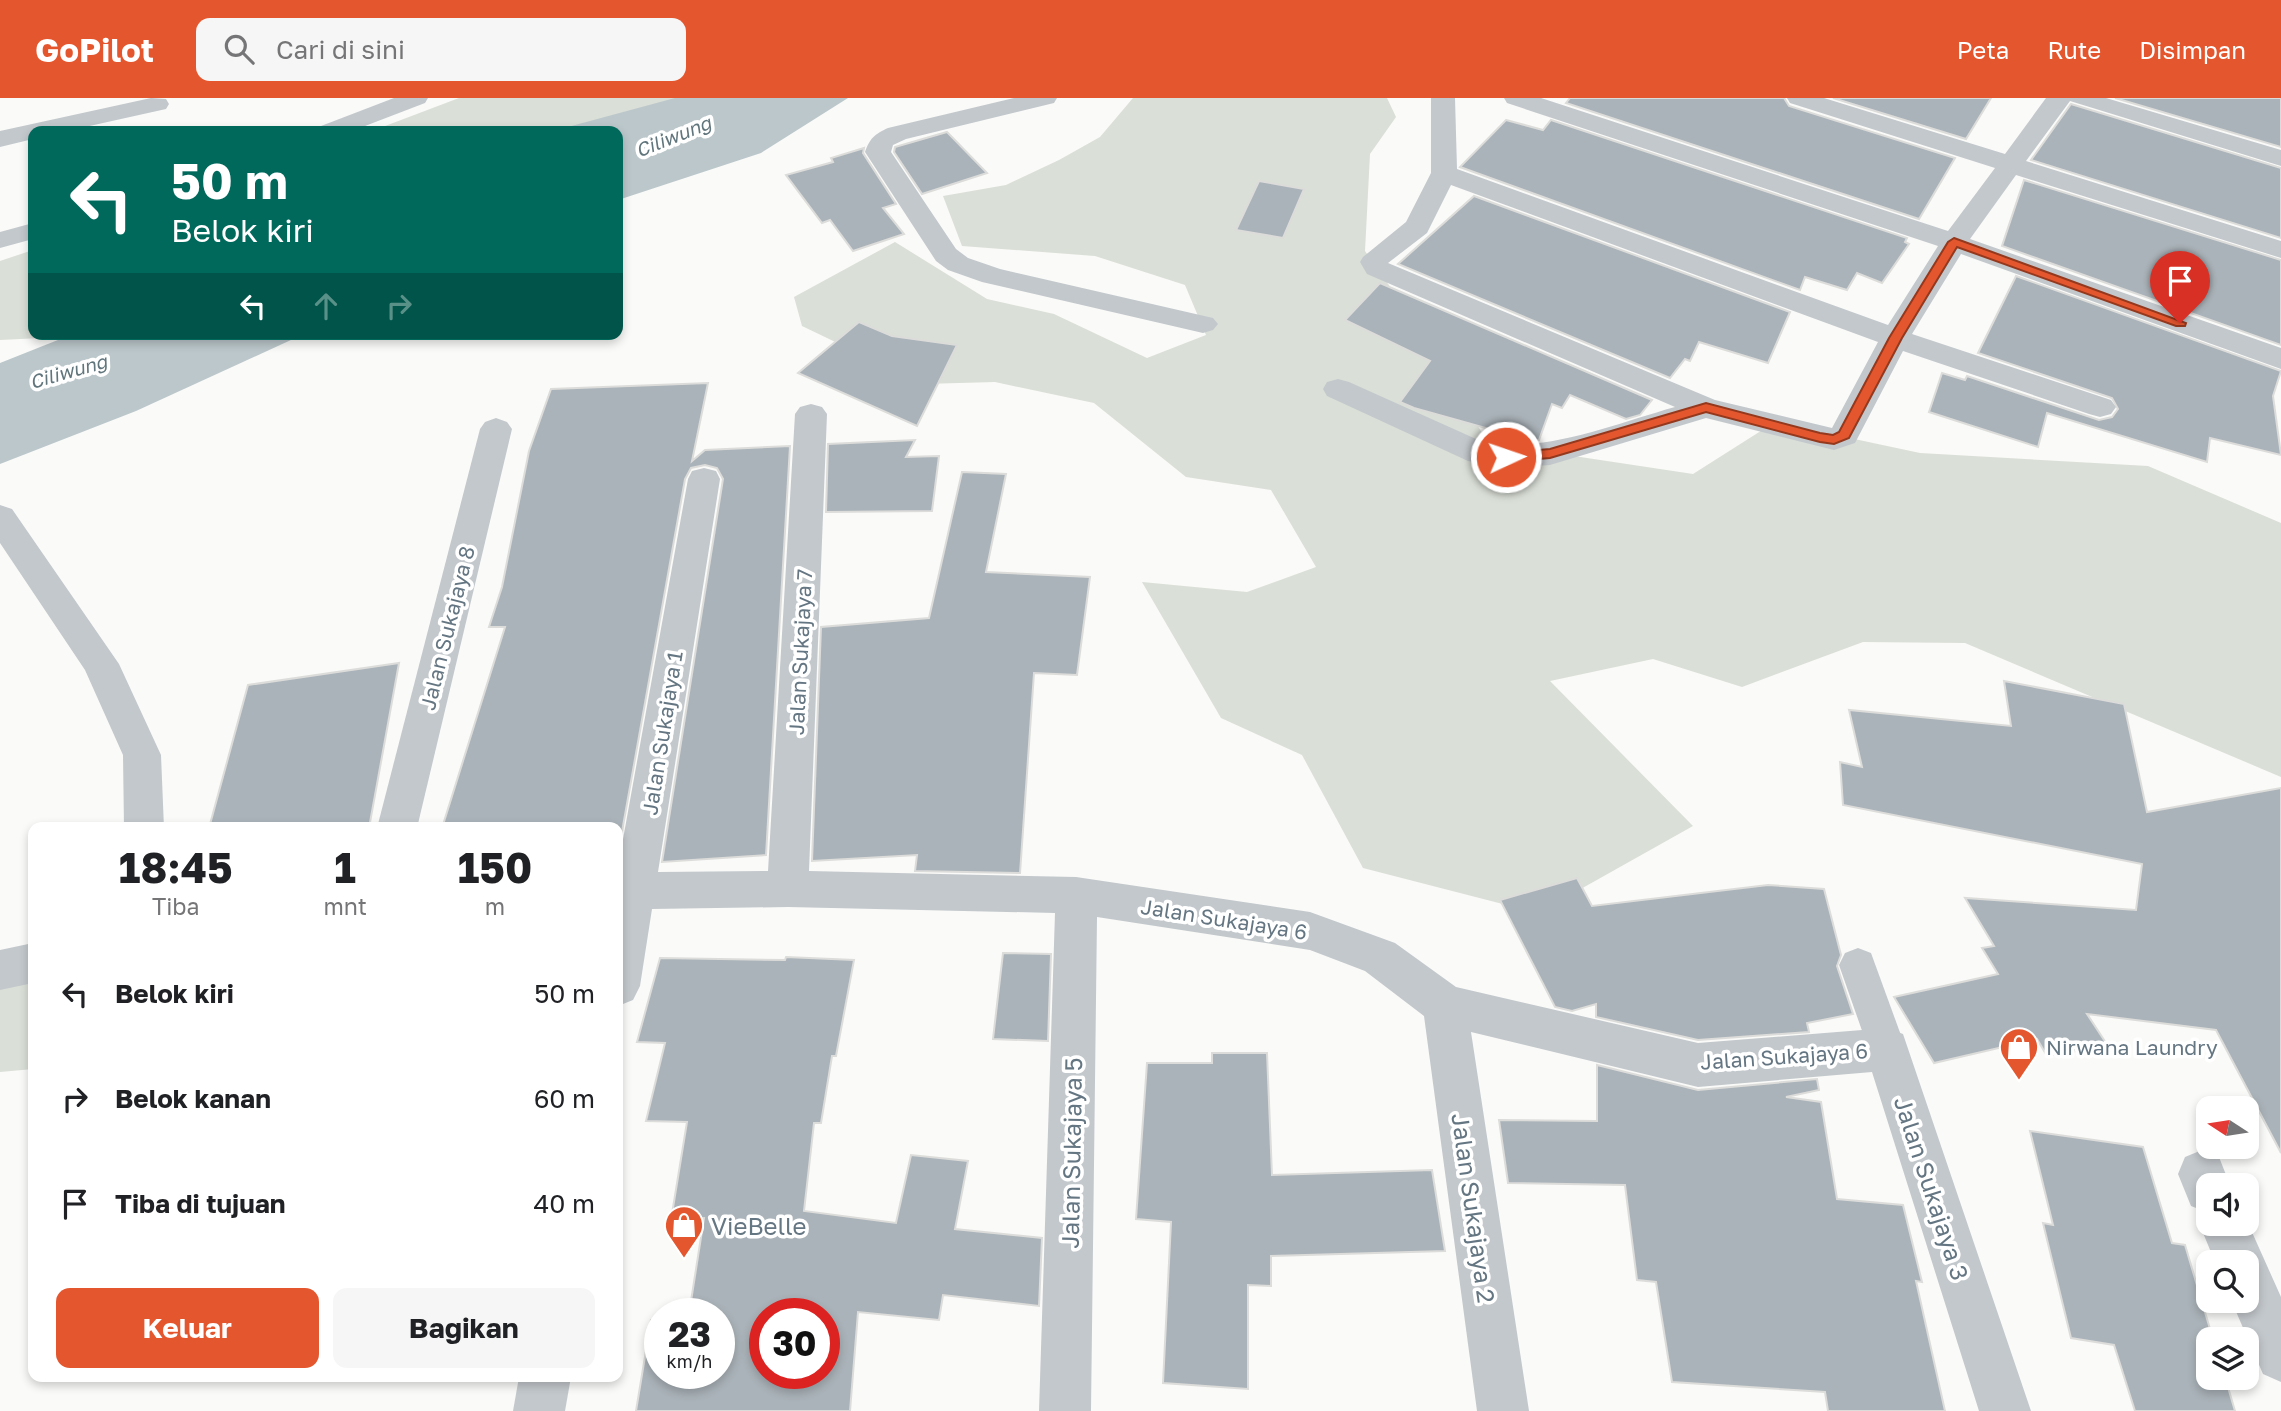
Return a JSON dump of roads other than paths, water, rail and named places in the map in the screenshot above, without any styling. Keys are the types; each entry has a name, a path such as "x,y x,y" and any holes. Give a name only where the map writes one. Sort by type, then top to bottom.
{"street":[{"path":"331,124 416,98"},
{"path":"1045,98 897,133 882,142 878,152 946,255 958,264 992,276 1203,324"},
{"path":"1443,98 1444,173 1417,227 1377,257 1374,262 1377,268 1706,408 1834,439 1844,435 1895,338 1954,242 2059,98"},
{"path":"1516,98 1954,242 2281,359"},
{"path":"1799,98 2281,250"},
{"path":"2080,98 2281,158"},
{"path":"54,126 157,101 154,126"},
{"path":"0,139 28,132"},
{"path":"1444,173 1895,338 2100,407"},
{"path":"0,240 28,232"},
{"path":"1338,389 1479,453 1506,457 1550,454 1706,408"},
{"name":"Jalan Sukajaya 7","path":"788,890 811,414"},
{"name":"Jalan Sukajaya 8","path":"398,822 496,429"},
{"name":"Jalan Sukajaya 1","path":"623,933 627,890 704,480"},
{"path":"0,517 102,664 142,755 144,822"},
{"name":"Jalan Sukajaya 6","path":"627,890 1076,895 1310,931 1380,957 1445,1005 1698,1065 1887,1049"},
{"name":"Jalan Sukajaya 5","path":"1065,1411 1076,895"},
{"path":"0,970 28,964"},
{"name":"Jalan Sukajaya 3","path":"1858,965 2005,1411"},
{"name":"Jalan Sukajaya 2","path":"1445,1005 1503,1411"},
{"path":"2259,1306 2281,1356"},
{"path":"539,1411 544,1382"}],"water":[{"name":"Ciliwung","path":"675,98 848,98 761,153 623,198 623,126 571,126"},
{"name":"Ciliwung","path":"58,340 291,340 136,411 0,464 0,363"}],"place":[{"name":"Nirwana Laundry","path":"2019,1081"},
{"name":"VieBelle","path":"684,1259"}]}
